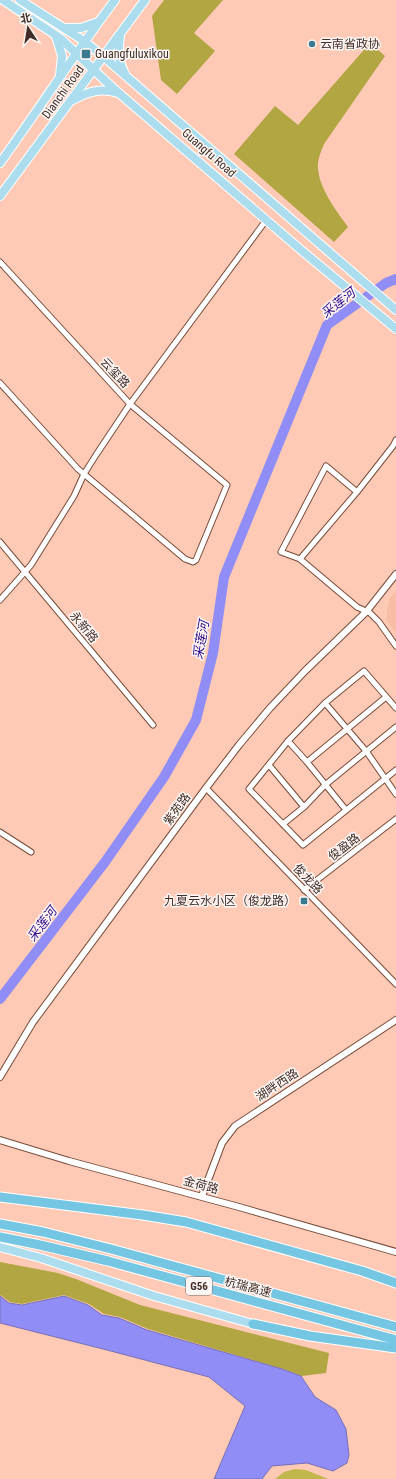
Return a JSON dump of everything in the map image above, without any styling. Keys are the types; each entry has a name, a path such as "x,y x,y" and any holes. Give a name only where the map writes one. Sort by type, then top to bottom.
{"highway":[{"path":"0,1197 143,1215 186,1222 362,1271 396,1283"},
{"name":"杭瑞高速","path":"0,1224 43,1232 105,1247 396,1327"},
{"name":"杭瑞高速","path":"0,1237 108,1261 396,1340"},
{"path":"253,1324 310,1336 396,1348"}],"main road":[{"name":"Guangfu Road","path":"3,0 56,35 77,52 120,94 396,329"},
{"name":"Guangfu Road","path":"20,0 84,41 104,57 396,310"},
{"name":"Dianchi Road","path":"0,163 36,114 84,41 115,0"},
{"name":"Dianchi Road","path":"0,196 72,101 145,0"},
{"path":"64,28 81,28 98,22"},
{"path":"121,34 119,55 121,67 127,78"},
{"path":"56,35 62,56 60,77"},
{"path":"72,101 89,92 99,90 108,90 120,94"},
{"path":"0,1247 46,1259 154,1296 253,1324"}],"street":[{"path":"0,600 31,565 74,496 84,474 96,454 130,404 266,219"},
{"name":"云玺路","path":"0,262 130,404 227,485 194,562 185,559 84,474"},
{"path":"0,383 84,474"},
{"path":"300,560 357,492 393,446 396,440"},
{"path":"357,492 326,466 281,552 300,560 356,607 370,613 379,622 396,646"},
{"name":"永新路","path":"0,542 153,725"},
{"name":"紫苑路","path":"0,1076 33,1022 206,788 270,708 305,671 366,612 396,574"},
{"path":"396,708 364,671 325,703 288,741 249,789 303,845 396,770"},
{"path":"307,762 386,697"},
{"path":"325,703 366,751 396,794"},
{"path":"283,824 304,807 325,785 396,727"},
{"path":"288,741 346,810"},
{"path":"269,765 304,807"},
{"name":"俊龙路","path":"206,788 396,984"},
{"name":"俊盈路","path":"304,890 396,819"},
{"path":"0,832 31,852"},
{"name":"湖畔西路","path":"202,1196 222,1143 235,1126 396,1020"},
{"name":"金荷路","path":"0,1140 69,1161 202,1196 396,1252"}],"shaded area":[{"path":"164,0 223,0 194,33 215,51 177,94 161,80 152,16"},
{"path":"370,43 385,56 324,144 319,159 318,169 322,185 329,200 348,227 334,242 234,154 275,106 298,125"},
{"path":"396,591 396,634 386,619 389,599"},
{"path":"0,1262 58,1273 140,1305 329,1353 326,1373 302,1376 148,1329 120,1317 104,1314 89,1304 64,1295 22,1304 10,1302 0,1295"},
{"path":"0,1296 9,1303 22,1305 64,1296 88,1305 102,1315 119,1318 147,1330 282,1369 301,1376 315,1397 336,1410 346,1429 349,1455 347,1463 333,1471 307,1463 272,1466 262,1479 214,1479 245,1406 209,1377 0,1323"},
{"path":"295,1469 306,1470 328,1479 275,1479 284,1472"}],"waterway":[{"name":"采莲河","path":"0,999 105,862 164,777 196,720 213,653 224,577 327,325 386,283 396,279"}],"place":[{"name":"云南省政协","path":"312,44"},
{"name":"Guangfuluxikou","path":"86,54"},
{"name":"九夏云水小区（俊龙路）","path":"304,901"}]}
